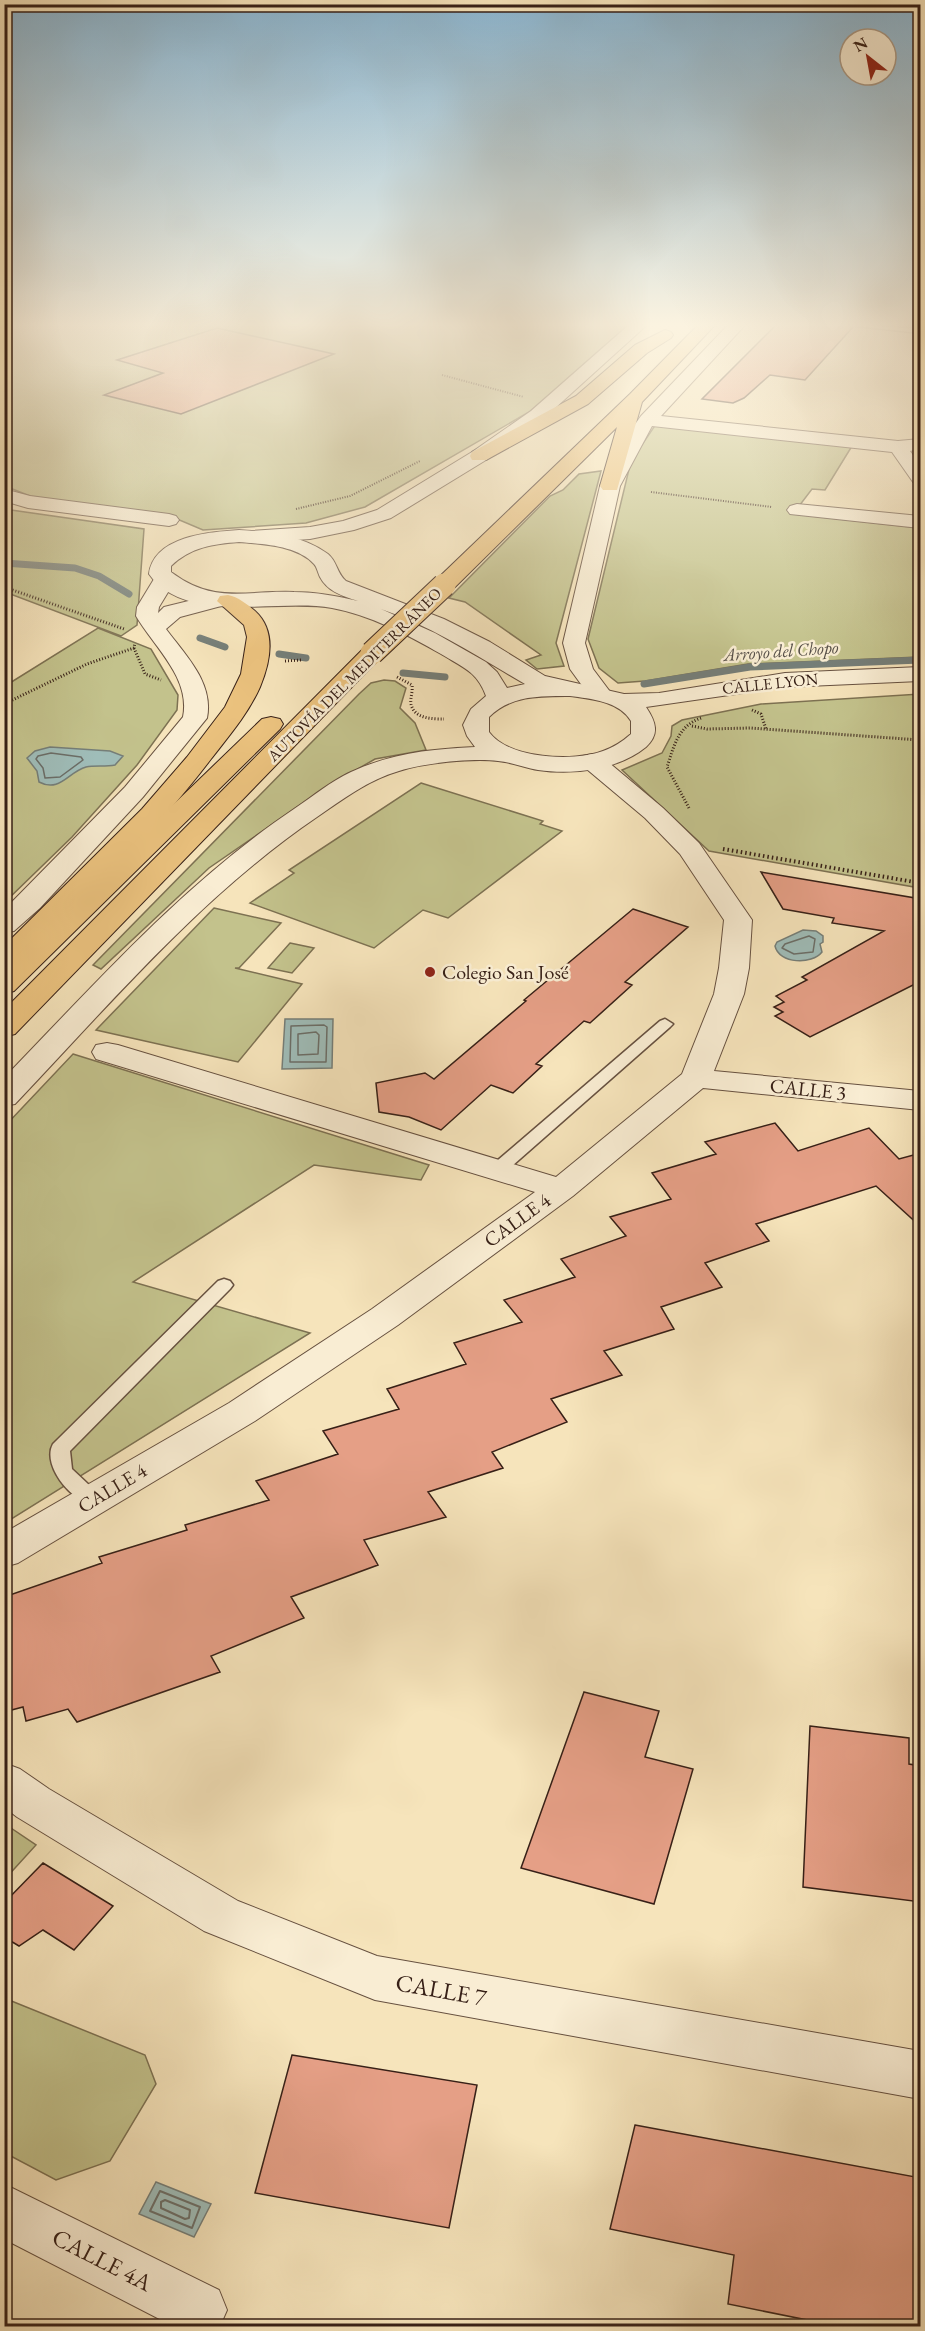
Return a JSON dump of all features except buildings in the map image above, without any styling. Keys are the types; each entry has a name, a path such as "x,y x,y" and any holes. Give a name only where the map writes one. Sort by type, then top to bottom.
{"highway":[{"path":"479,456 522,433"},
{"name":"AUTOVÍA DEL MEDITERRÁNEO","path":"4,985 361,650 444,585 600,433"},
{"path":"610,486 624,433"},
{"name":"AUTOVÍA DEL MEDITERRÁNEO","path":"4,1028 361,650 412,587"},
{"path":"4,962 116,854 169,796 227,723 248,688 256,661 257,631 251,620 222,600"}],"street":[{"path":"222,600 185,592 160,574 161,564 177,550 213,539 310,533 347,526 384,514 479,456 512,433"},
{"path":"4,1097 171,921 229,870 291,823 358,778 388,766 422,757 502,753 544,763 592,761 615,756 632,747 643,736 645,725 641,716 610,697 582,669 574,643 610,486 637,433"},
{"path":"766,433 898,447 921,444"},
{"path":"898,447 921,478"},
{"path":"4,495 37,503 169,520"},
{"path":"797,510 921,522"},
{"path":"251,537 290,544 307,551 326,564 327,574 324,579 309,590 278,599"},
{"path":"327,574 341,587 406,610 439,625 532,679 572,689"},
{"path":"146,633 149,621 147,612 165,579"},
{"path":"146,633 172,612 222,600 310,598 334,601 358,608 419,634 486,673 499,699"},
{"path":"4,925 30,902 134,792 195,718 199,707 198,697 188,676 146,633"},
{"name":"CALLE LYON","path":"572,689 610,697 659,700 785,680 921,675"},
{"name":"CALLE LYON","path":"645,725 659,717 694,706 738,698 814,690 921,686"},
{"path":"502,753 485,743 476,732 475,720 483,709 499,699 520,692 572,689"},
{"name":"CALLE 4","path":"4,1552 242,1412 385,1317 561,1189 696,1078 729,994 734,968 738,920 690,849 654,813 592,761"},
{"path":"107,1052 561,1189"},
{"name":"CALLE 3","path":"696,1078 921,1101"},
{"name":"CALLE 7","path":"4,1782 33,1803 221,1916 375,1978 921,2075"},
{"name":"CALLE 4A","path":"4,2210 199,2310"}],"lane":[{"path":"497,1170 665,1024"},
{"path":"94,1500 64,1473 58,1462 60,1449 224,1285"}],"path":[{"path":"292,510 350,496 422,460"},
{"path":"651,492 797,510"},
{"path":"4,587 126,630"},
{"path":"4,704 87,663 134,648 146,633"},
{"path":"134,648 141,671 149,679 168,680"},
{"path":"397,677 412,685 414,691 411,703 414,711 421,717 444,719"},
{"path":"744,710 756,710 761,714 766,729"},
{"path":"692,813 667,767 682,727 692,721 707,717"},
{"path":"693,726 707,729 766,729 921,740"},
{"path":"718,848 921,883"}],"shaded area":[{"path":"4,433 493,433 365,507 306,523 203,530 170,516 35,498 10,488 4,481"},
{"path":"650,433 734,433 852,446 825,490 812,489 793,514 920,528 920,657 748,664 645,681 618,683 599,668 588,639 631,461"},
{"path":"601,471 556,643 564,666 537,669 526,660 541,655 465,602 449,598 550,496 563,490 579,474"},
{"path":"4,509 144,529 137,625 121,636 5,592"},
{"path":"98,628 151,649 178,695 177,710 137,765 72,837 5,902 5,686"},
{"path":"384,680 395,681 406,688 400,708 415,723 426,750 375,759 325,788 209,868 101,969 93,965 359,694 371,683"},
{"path":"920,694 920,888 709,851 622,770 662,753 671,736 672,726 682,720 761,704"},
{"path":"421,783 543,821 540,824 562,831 448,918 423,910 374,948 250,903 294,873 289,870"},
{"path":"214,908 281,923 239,968 235,968 302,984 238,1062 96,1030"},
{"path":"290,943 314,948 292,973 268,968"},
{"path":"73,1054 429,1165 421,1180 314,1165 133,1282 310,1333 5,1523 5,1126"},
{"path":"5,1824 36,1845 4,1879"},
{"path":"4,1998 145,2055 156,2084 110,2161 56,2180 5,2153"}],"water":[{"path":"50,747 110,751 123,756 115,765 86,767 58,783 46,785 39,782 37,771 27,758 35,751"},
{"path":"803,930 816,931 823,936 823,942 820,944 822,952 811,959 796,961 778,952 775,946 777,942"},
{"path":"285,1019 333,1019 332,1068 282,1069"},
{"path":"156,2182 211,2204 194,2237 139,2214"}],"waterway":[{"name":"Arroyo del Chopo","path":"4,563 75,568 99,576 129,594"},
{"name":"Arroyo del Chopo","path":"200,638 225,647"},
{"name":"Arroyo del Chopo","path":"279,654 306,658"},
{"name":"Arroyo del Chopo","path":"644,684 750,667 920,660"},
{"name":"Arroyo del Chopo","path":"403,673 445,677"}],"place":[{"name":"Colegio San José","path":"430,972"}]}
